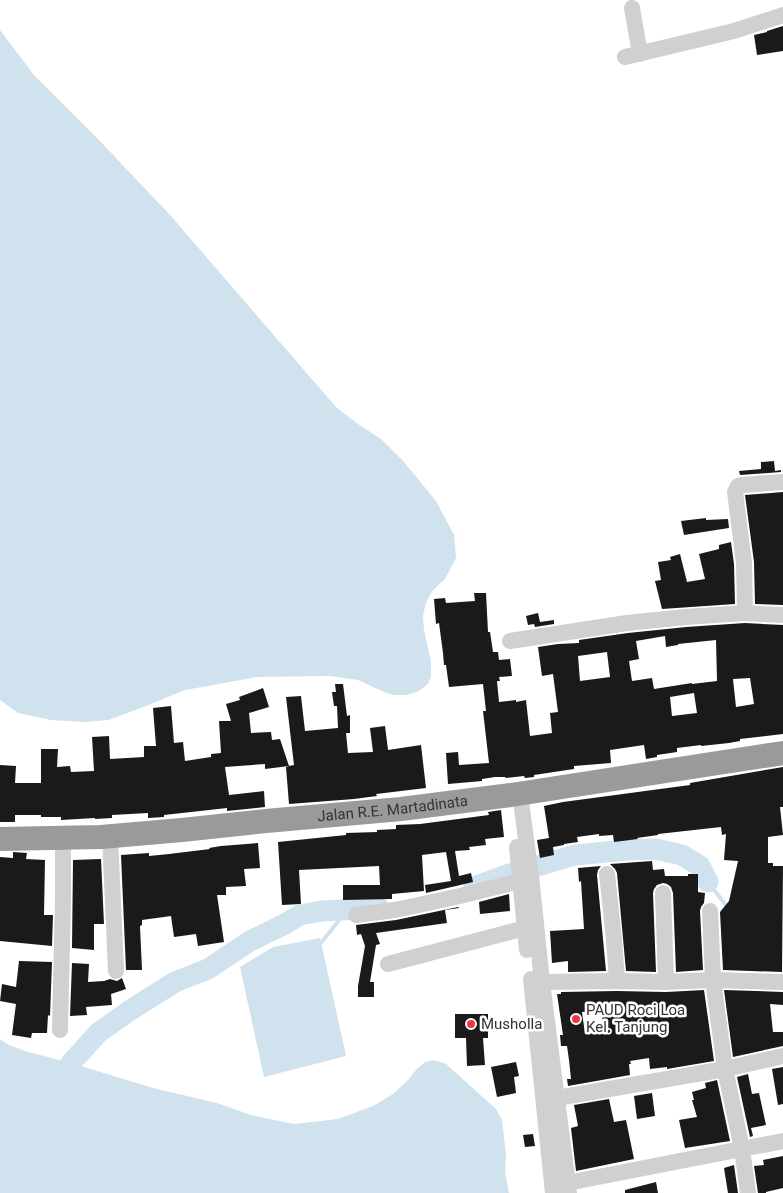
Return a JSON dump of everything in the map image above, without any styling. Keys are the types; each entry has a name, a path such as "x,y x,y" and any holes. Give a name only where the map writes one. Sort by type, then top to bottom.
{"highway":[{"name":"Jalan R.E. Martadinata","path":"0,839 110,836 401,809 516,794 783,753"}],"street":[{"path":"632,8 632,55 734,31 783,15"},
{"path":"745,613 744,563 735,492 740,485 783,482"},
{"path":"510,641 627,623 684,617 745,613 783,615"},
{"path":"516,794 523,857 525,928 561,1189"},
{"path":"110,836 116,972"},
{"path":"60,1030 63,838"},
{"path":"607,874 617,981"},
{"path":"356,915 404,908 460,896 524,878"},
{"path":"524,878 542,982 557,1098 561,1189"},
{"path":"662,893 666,982"},
{"path":"710,911 713,980 725,1068 742,1149 748,1193"},
{"path":"388,964 525,928"},
{"path":"542,982 713,980 783,982"},
{"path":"557,1098 783,1056"},
{"path":"561,1189 783,1141"}],"water":[{"path":"0,30 34,75 170,215 336,407 381,439 404,462 436,501 454,535 456,558 445,579 433,590 426,602 423,616 431,662 431,676 428,684 419,691 407,695 393,695 358,680 330,676 257,677 185,690 109,720 83,722 51,720 18,713 0,700"},
{"path":"320,938 346,1056 264,1077 240,967 273,947"},
{"path":"0,1039 9,1045 28,1052 153,1088 217,1103 251,1115 294,1124 338,1119 373,1106 393,1094 425,1062 433,1060 445,1063 496,1109 502,1120 506,1155 505,1172 509,1193 0,1193"}],"building":[{"path":"783,26 783,51 757,55 754,35"},
{"path":"774,461 775,471 781,470 781,472 740,475 739,471 761,469 761,462"},
{"path":"783,492 783,605 755,604 754,562 745,495"},
{"path":"706,518 706,520 728,519 729,528 684,535 681,521"},
{"path":"731,542 734,564 735,604 662,609 655,581 661,580 658,562 671,560 670,557 680,554 687,582 705,579 699,554 719,549 719,545"},
{"path":"474,593 486,593 488,632 490,632 493,652 498,652 499,660 510,659 512,676 499,677 500,681 497,681 499,702 526,700 530,736 552,733 550,713 558,712 553,674 542,676 538,647 579,643 579,640 628,633 745,623 783,625 783,734 740,739 740,741 729,743 677,748 677,752 646,759 644,745 610,750 611,763 574,766 574,769 534,775 534,777 495,777 482,779 482,781 448,784 446,753 458,752 459,765 489,763 483,711 486,711 483,684 449,687 446,665 444,665 439,623 436,624 434,599 445,598 446,603 475,601","holes":["665,636 666,647 716,640 717,681 654,689 652,678 632,681 629,661 639,659 636,641","607,652 610,677 580,681 578,656","750,678 754,704 736,707 733,679","694,693 697,713 672,716 670,697"]},
{"path":"538,613 540,622 554,620 554,624 535,627 534,624 528,625 526,616"},
{"path":"335,684 343,684 347,716 350,715 350,733 346,733 348,753 373,752 370,728 385,726 388,750 421,745 426,788 376,794 377,796 354,799 289,804 286,767 294,765 286,697 301,696 305,731 338,728 337,706 334,706 332,692 336,692"},
{"path":"263,688 269,707 249,713 251,733 271,732 272,740 280,739 289,766 265,769 265,764 225,767 229,795 264,791 265,807 227,811 227,808 148,818 148,813 112,815 112,818 61,820 61,817 15,815 15,822 0,822 0,765 16,766 15,783 41,783 41,749 58,749 57,767 70,766 71,772 94,771 92,737 109,736 110,759 144,757 144,746 156,746 153,708 171,706 174,743 183,742 185,761 211,757 211,754 221,753 219,721 231,721 226,704 240,700 239,697"},
{"path":"783,767 783,807 780,807 783,835 768,837 768,863 773,863 773,866 783,866 782,972 723,970 720,912 729,901 738,861 724,860 726,834 722,835 721,827 658,834 614,842 613,835 599,836 599,834 577,837 578,842 553,847 554,855 540,858 537,840 549,838 544,806 690,785 690,783"},
{"path":"501,810 504,837 485,839 486,845 469,847 470,850 455,851 459,876 471,873 473,882 426,893 425,885 451,881 446,852 422,855 424,891 392,894 392,899 343,900 343,885 380,885 379,866 299,870 301,904 282,905 278,842 346,835 346,833 377,832 377,830 396,829 396,825 420,824 489,815 488,812"},
{"path":"258,843 260,868 244,869 246,886 226,887 226,895 217,895 224,942 198,946 196,934 174,937 171,916 142,920 142,925 140,926 142,970 126,970 121,855 149,853 149,856"},
{"path":"13,852 27,853 26,859 45,860 44,915 53,915 52,946 0,941 0,857 13,858"},
{"path":"101,859 104,924 94,924 94,950 72,948 73,860"},
{"path":"652,861 653,870 664,869 665,876 698,874 698,892 705,893 704,903 700,911 703,970 676,972 673,893 671,887 663,883 657,885 653,893 656,972 626,971 617,873 610,864"},
{"path":"601,866 597,875 606,971 568,972 568,961 552,963 550,931 584,929 581,881 579,882 578,868"},
{"path":"509,894 510,911 480,914 479,902"},
{"path":"458,907 445,910 447,923 376,933 380,944 376,945 370,982 374,982 374,997 358,997 365,946 361,934 357,935 356,925 396,920"},
{"path":"19,961 52,962 50,1016 48,1015 47,1033 32,1033 31,1038 12,1035 16,1004 0,1001 2,984 16,987"},
{"path":"72,963 89,964 88,982 110,979 117,981 122,978 126,989 111,994 112,1005 86,1007 87,1015 70,1016"},
{"path":"704,990 714,1061 667,1069 667,1067 650,1069 649,1058 630,1061 630,1075 568,1086 567,1079 571,1079 569,1060 567,1046 561,1046 560,1035 563,1035 557,994 561,994 561,992","holes":["602,1011 603,1032 585,1034 582,1012"]},
{"path":"724,990 783,992 783,1005 770,1004 773,1032 783,1032 783,1046 733,1057"},
{"path":"455,1014 488,1014 488,1038 483,1038 485,1065 467,1066 466,1038 455,1038"},
{"path":"516,1062 519,1076 514,1077 516,1093 497,1097 491,1067"},
{"path":"783,1067 783,1104 778,1105 772,1069"},
{"path":"748,1074 752,1094 759,1093 766,1125 751,1128 753,1136 750,1137 737,1077"},
{"path":"717,1080 730,1141 685,1148 679,1120 697,1117 692,1100 694,1100 692,1092 706,1088 705,1083"},
{"path":"652,1093 655,1116 637,1119 634,1096"},
{"path":"609,1099 614,1122 626,1120 634,1159 576,1171 571,1128 578,1126 574,1105"},
{"path":"533,1134 535,1146 525,1147 523,1135"},
{"path":"783,1156 783,1188 766,1193 758,1193 754,1166 764,1165 763,1160"},
{"path":"734,1165 738,1193 728,1193 724,1168"},
{"path":"656,1182 658,1193 625,1193 625,1190"}],"waterway":[{"path":"474,887 510,874 575,855 656,849 682,855 700,866 708,882"},
{"path":"708,882 728,908"},
{"path":"71,1063 98,1033 129,1011 175,982 208,969 250,941 300,915 322,911 379,908"},
{"path":"321,943 347,910"}],"place":[{"name":"PAUD Roci Loa Kel. Tanjung","path":"576,1019"},
{"name":"Musholla","path":"471,1024"}]}
